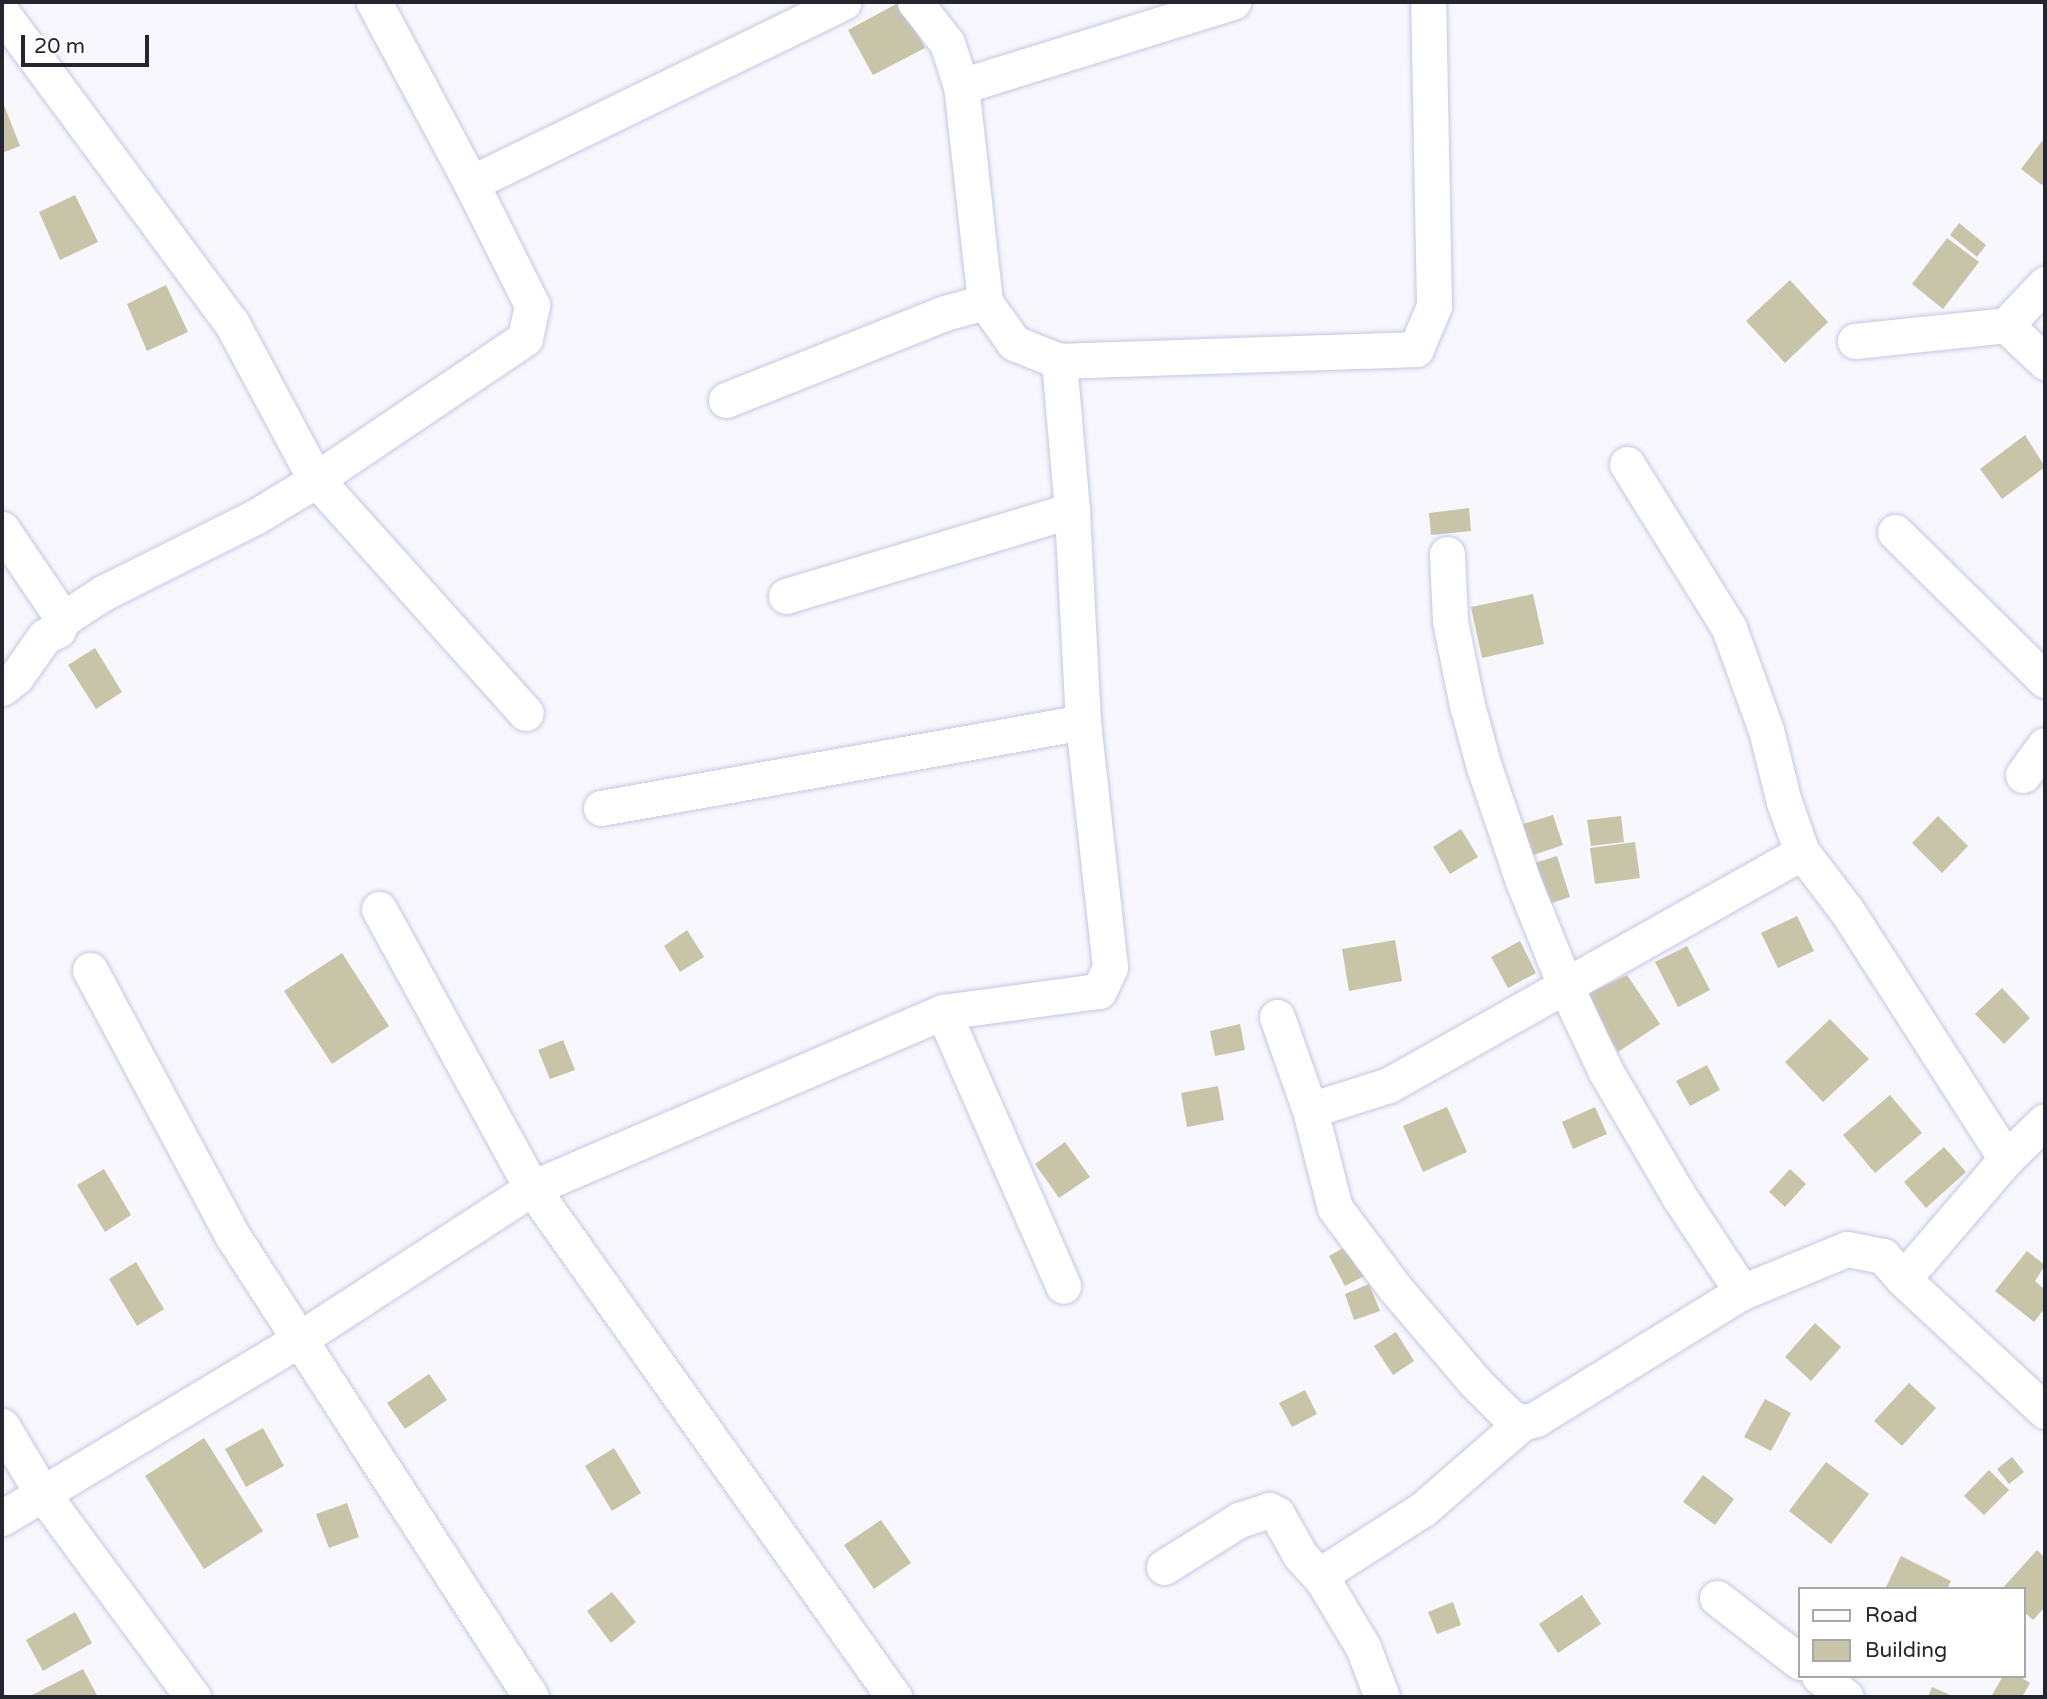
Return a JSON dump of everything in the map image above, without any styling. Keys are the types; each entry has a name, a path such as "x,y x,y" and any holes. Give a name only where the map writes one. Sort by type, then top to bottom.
{"street":[{"path":"2,688 16,677 45,636 58,630 63,619 103,593 255,517 303,488 314,477 526,338 531,305 471,183 374,2"},
{"path":"471,183 843,2"},
{"path":"915,2 947,43 961,86 985,302 1014,343 1059,361 1416,349 1434,306 1428,2"},
{"path":"961,86 1233,2"},
{"path":"2,13 231,322 314,477 526,713"},
{"path":"1855,341 2006,325 2045,284"},
{"path":"726,400 945,313 985,302"},
{"path":"2006,325 2045,362"},
{"path":"2,1518 298,1340 533,1188 943,1012 1100,991 1110,967 1083,722 1072,510 1059,361"},
{"path":"1628,464 1729,628 1766,730 1784,802 1802,852 1847,911 2006,1159"},
{"path":"786,596 1072,510"},
{"path":"2,529 63,619"},
{"path":"1895,533 2045,680"},
{"path":"1447,554 1450,621 1484,767 1523,881 1565,985 1606,1072 1681,1198 1742,1292"},
{"path":"601,808 1083,722"},
{"path":"2023,775 2045,746"},
{"path":"1310,1110 1390,1085 1802,852"},
{"path":"379,909 533,1188 894,1697"},
{"path":"90,970 232,1235 531,1697"},
{"path":"943,1012 1063,1286"},
{"path":"1277,1017 1310,1110 1335,1208 1394,1287 1476,1383 1509,1416 1522,1423"},
{"path":"1903,1279 2006,1159 2045,1121"},
{"path":"1324,1582 1331,1568 1423,1509 1522,1423 1536,1419 1742,1292 1847,1249 1883,1255 1903,1279 2045,1411"},
{"path":"2,1426 42,1493 193,1697"},
{"path":"1164,1567 1238,1520 1269,1510 1278,1514 1300,1555 1324,1582 1363,1647 1382,1697"},
{"path":"1717,1598 1798,1660"},
{"path":"1822,1678 1846,1697"}],"building":[{"path":"900,2 925,48 873,75 848,30"},
{"path":"4,105 20,146 2,153 2,106"},
{"path":"2042,141 2045,144 2045,181 2042,185 2021,169"},
{"path":"75,195 98,242 60,260 39,212"},
{"path":"1959,223 1986,245 1977,257 1950,235"},
{"path":"1947,238 1979,262 1943,309 1912,284"},
{"path":"1790,280 1828,322 1785,363 1746,321"},
{"path":"166,285 188,332 147,351 127,304"},
{"path":"2025,435 2045,467 2002,499 1980,469"},
{"path":"1469,508 1471,531 1431,535 1429,513"},
{"path":"1533,594 1544,644 1482,658 1471,607"},
{"path":"95,648 122,692 96,709 68,665"},
{"path":"1553,815 1563,845 1530,856 1520,825"},
{"path":"1621,816 1624,842 1591,846 1587,820"},
{"path":"1938,816 1968,846 1942,873 1912,843"},
{"path":"1461,829 1478,857 1450,874 1433,847"},
{"path":"1635,842 1640,878 1595,884 1590,848"},
{"path":"1557,856 1570,897 1536,908 1522,867"},
{"path":"1797,916 1814,951 1778,968 1761,933"},
{"path":"687,930 704,957 680,972 664,946"},
{"path":"1395,940 1402,981 1349,991 1342,949"},
{"path":"1520,941 1536,973 1508,988 1491,957"},
{"path":"1687,946 1710,990 1678,1007 1655,962"},
{"path":"342,953 389,1026 332,1064 284,991"},
{"path":"1627,975 1660,1024 1618,1052 1583,996"},
{"path":"2002,988 2030,1018 2004,1044 1975,1014"},
{"path":"1830,1019 1869,1059 1823,1102 1785,1062"},
{"path":"1240,1024 1245,1050 1215,1056 1210,1031"},
{"path":"563,1040 575,1070 550,1079 538,1050"},
{"path":"1707,1065 1720,1090 1690,1106 1676,1081"},
{"path":"1218,1086 1224,1120 1187,1127 1181,1093"},
{"path":"1890,1095 1922,1133 1875,1173 1843,1135"},
{"path":"1447,1107 1467,1152 1423,1172 1403,1126"},
{"path":"1595,1107 1607,1134 1573,1149 1562,1122"},
{"path":"1065,1142 1090,1177 1059,1198 1035,1164"},
{"path":"1944,1147 1966,1172 1926,1208 1904,1182"},
{"path":"104,1169 131,1215 105,1232 77,1185"},
{"path":"1790,1169 1806,1184 1785,1207 1769,1192"},
{"path":"1352,1243 1368,1274 1345,1286 1329,1256"},
{"path":"2027,1251 2045,1265 2035,1281 2045,1290 2045,1308 2034,1322 1995,1291"},
{"path":"136,1262 164,1309 137,1326 109,1279"},
{"path":"1369,1284 1380,1311 1354,1320 1345,1294"},
{"path":"1815,1323 1841,1347 1811,1381 1785,1357"},
{"path":"1396,1332 1414,1361 1393,1375 1374,1346"},
{"path":"429,1374 447,1400 405,1429 387,1403"},
{"path":"1909,1383 1936,1408 1902,1446 1874,1421"},
{"path":"1305,1390 1317,1414 1292,1427 1279,1403"},
{"path":"1765,1399 1791,1413 1771,1451 1744,1437"},
{"path":"263,1428 284,1466 246,1487 225,1449"},
{"path":"204,1438 263,1531 204,1569 145,1476"},
{"path":"614,1448 641,1493 612,1511 585,1466"},
{"path":"2012,1457 2024,1472 2009,1484 1997,1469"},
{"path":"1826,1462 1869,1494 1831,1544 1789,1511"},
{"path":"1989,1470 2009,1490 1984,1515 1964,1496"},
{"path":"1703,1475 1734,1499 1715,1525 1683,1502"},
{"path":"347,1503 359,1537 329,1548 316,1514"},
{"path":"881,1520 911,1563 874,1589 844,1545"},
{"path":"2037,1550 2045,1558 2045,1607 2033,1620 2026,1614 2026,1587 2004,1587"},
{"path":"1901,1556 1951,1581 1948,1587 1886,1587"},
{"path":"612,1592 636,1622 611,1643 587,1611"},
{"path":"1582,1595 1601,1624 1558,1653 1539,1624"},
{"path":"1453,1602 1461,1625 1437,1634 1428,1612"},
{"path":"75,1612 92,1643 43,1671 26,1640"},
{"path":"83,1669 98,1697 28,1697"},
{"path":"2002,1678 2022,1678 2030,1683 2022,1697 1991,1697"},
{"path":"1932,1687 1955,1697 1928,1697"}]}
